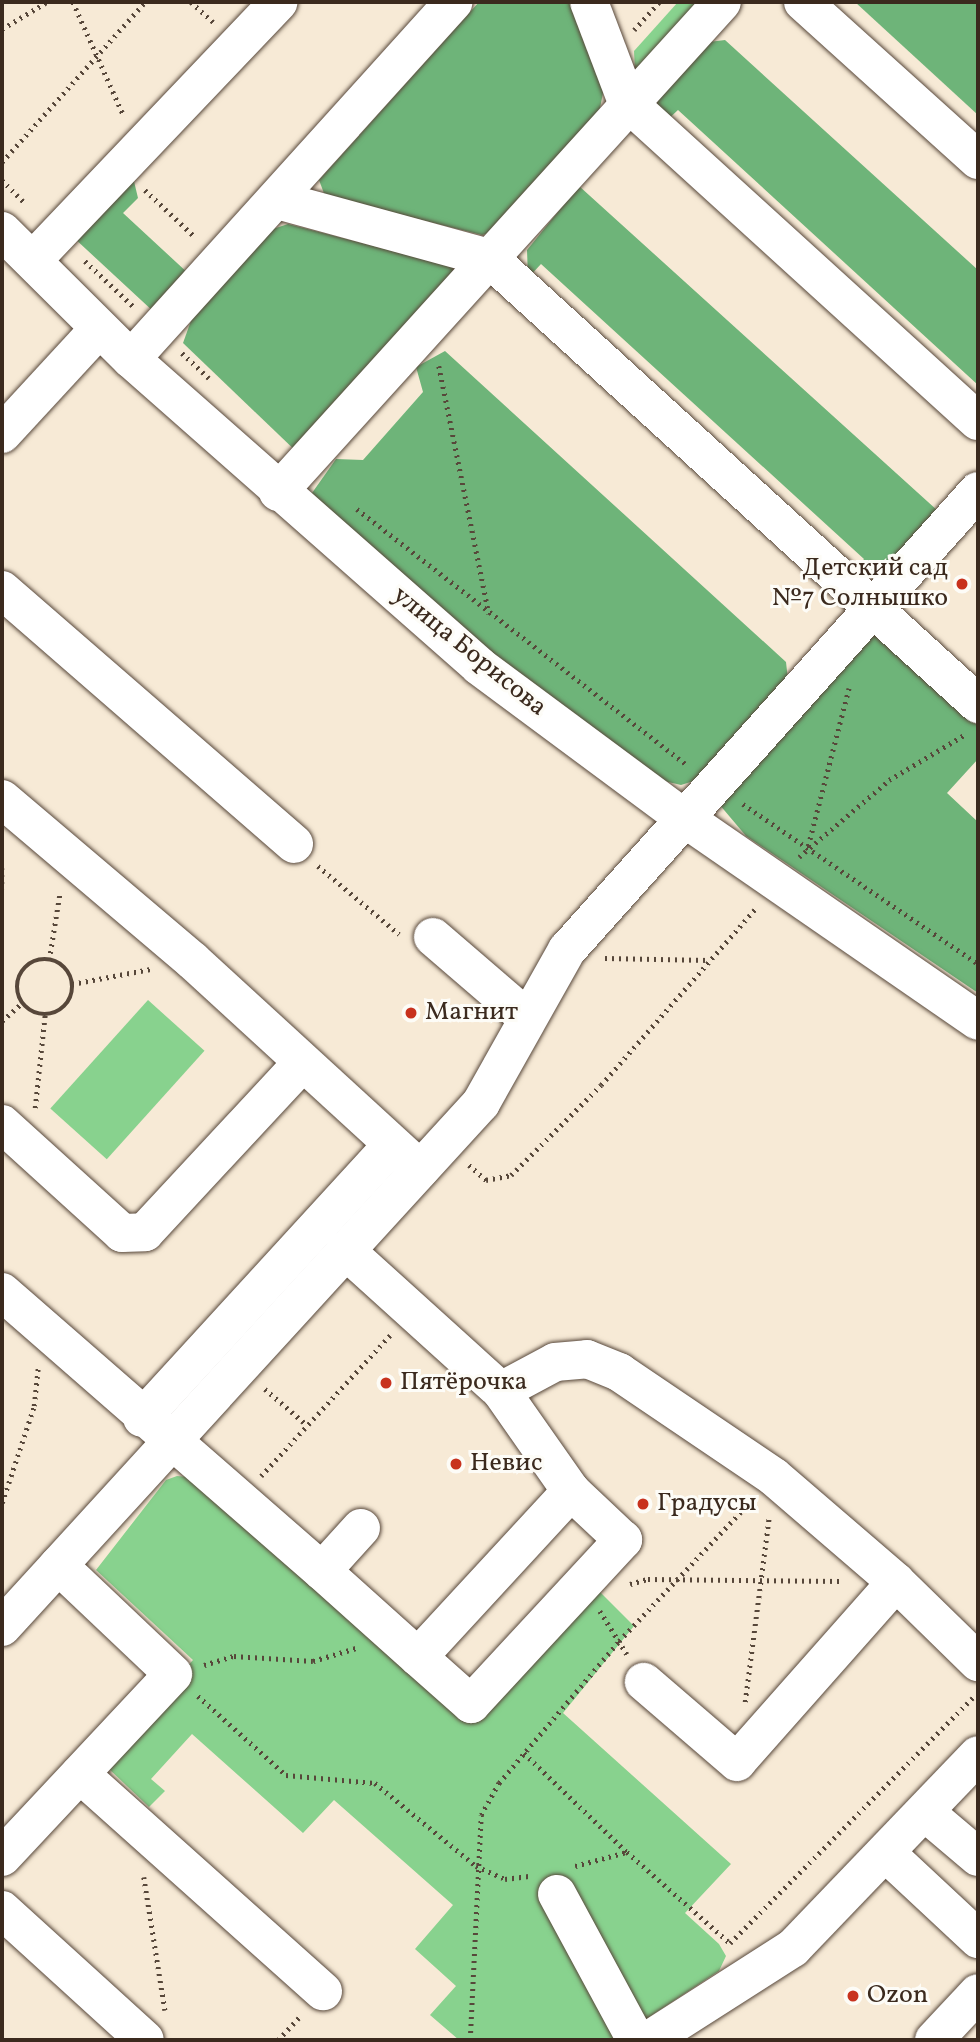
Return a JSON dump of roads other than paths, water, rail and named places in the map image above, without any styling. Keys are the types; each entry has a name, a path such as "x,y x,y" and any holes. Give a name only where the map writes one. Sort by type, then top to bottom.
{"street":[{"path":"45,247 279,2"},
{"path":"131,359 454,2"},
{"path":"589,2 626,102 978,421"},
{"path":"278,492 626,102 722,2"},
{"path":"803,2 978,160"},
{"path":"277,200 489,258 872,603 978,704"},
{"name":"улица Борисова","path":"2,232 45,247 99,329 278,492 479,666 684,818 978,1021"},
{"path":"2,434 99,329"},
{"path":"2,1627 58,1565 155,1429 406,1157 481,1103 525,1016 562,957 872,603 978,491"},
{"path":"2,590 294,844"},
{"path":"2,799 67,850 406,1157"},
{"path":"433,937 525,1016"},
{"path":"2,1124 122,1233 145,1232 301,1064"},
{"path":"155,1429 345,1250 406,1157"},
{"path":"2,1292 471,1704 623,1540 571,1491 501,1391 345,1250"},
{"path":"501,1391 555,1362 587,1359 619,1372 774,1477 896,1582 978,1662"},
{"path":"418,1657 571,1491"},
{"path":"322,1571 361,1528"},
{"path":"2,1857 173,1674 58,1565"},
{"path":"644,1682 737,1762 896,1582"},
{"path":"649,2040 793,1948 887,1854 978,1755"},
{"path":"80,1774 323,1991"},
{"path":"926,1813 978,1857"},
{"path":"887,1854 978,1939"},
{"path":"555,1879 636,2040"},
{"path":"2,1910 155,2027"},
{"path":"934,2040 978,1993"}],"place":[{"name":"Детский сад №7 Солнышко","path":"962,584"},
{"name":"Магнит","path":"411,1013"},
{"name":"Пятёрочка","path":"386,1383"},
{"name":"Невис","path":"456,1464"},
{"name":"Градусы","path":"643,1504"},
{"name":"Ozon","path":"853,1996"}]}
